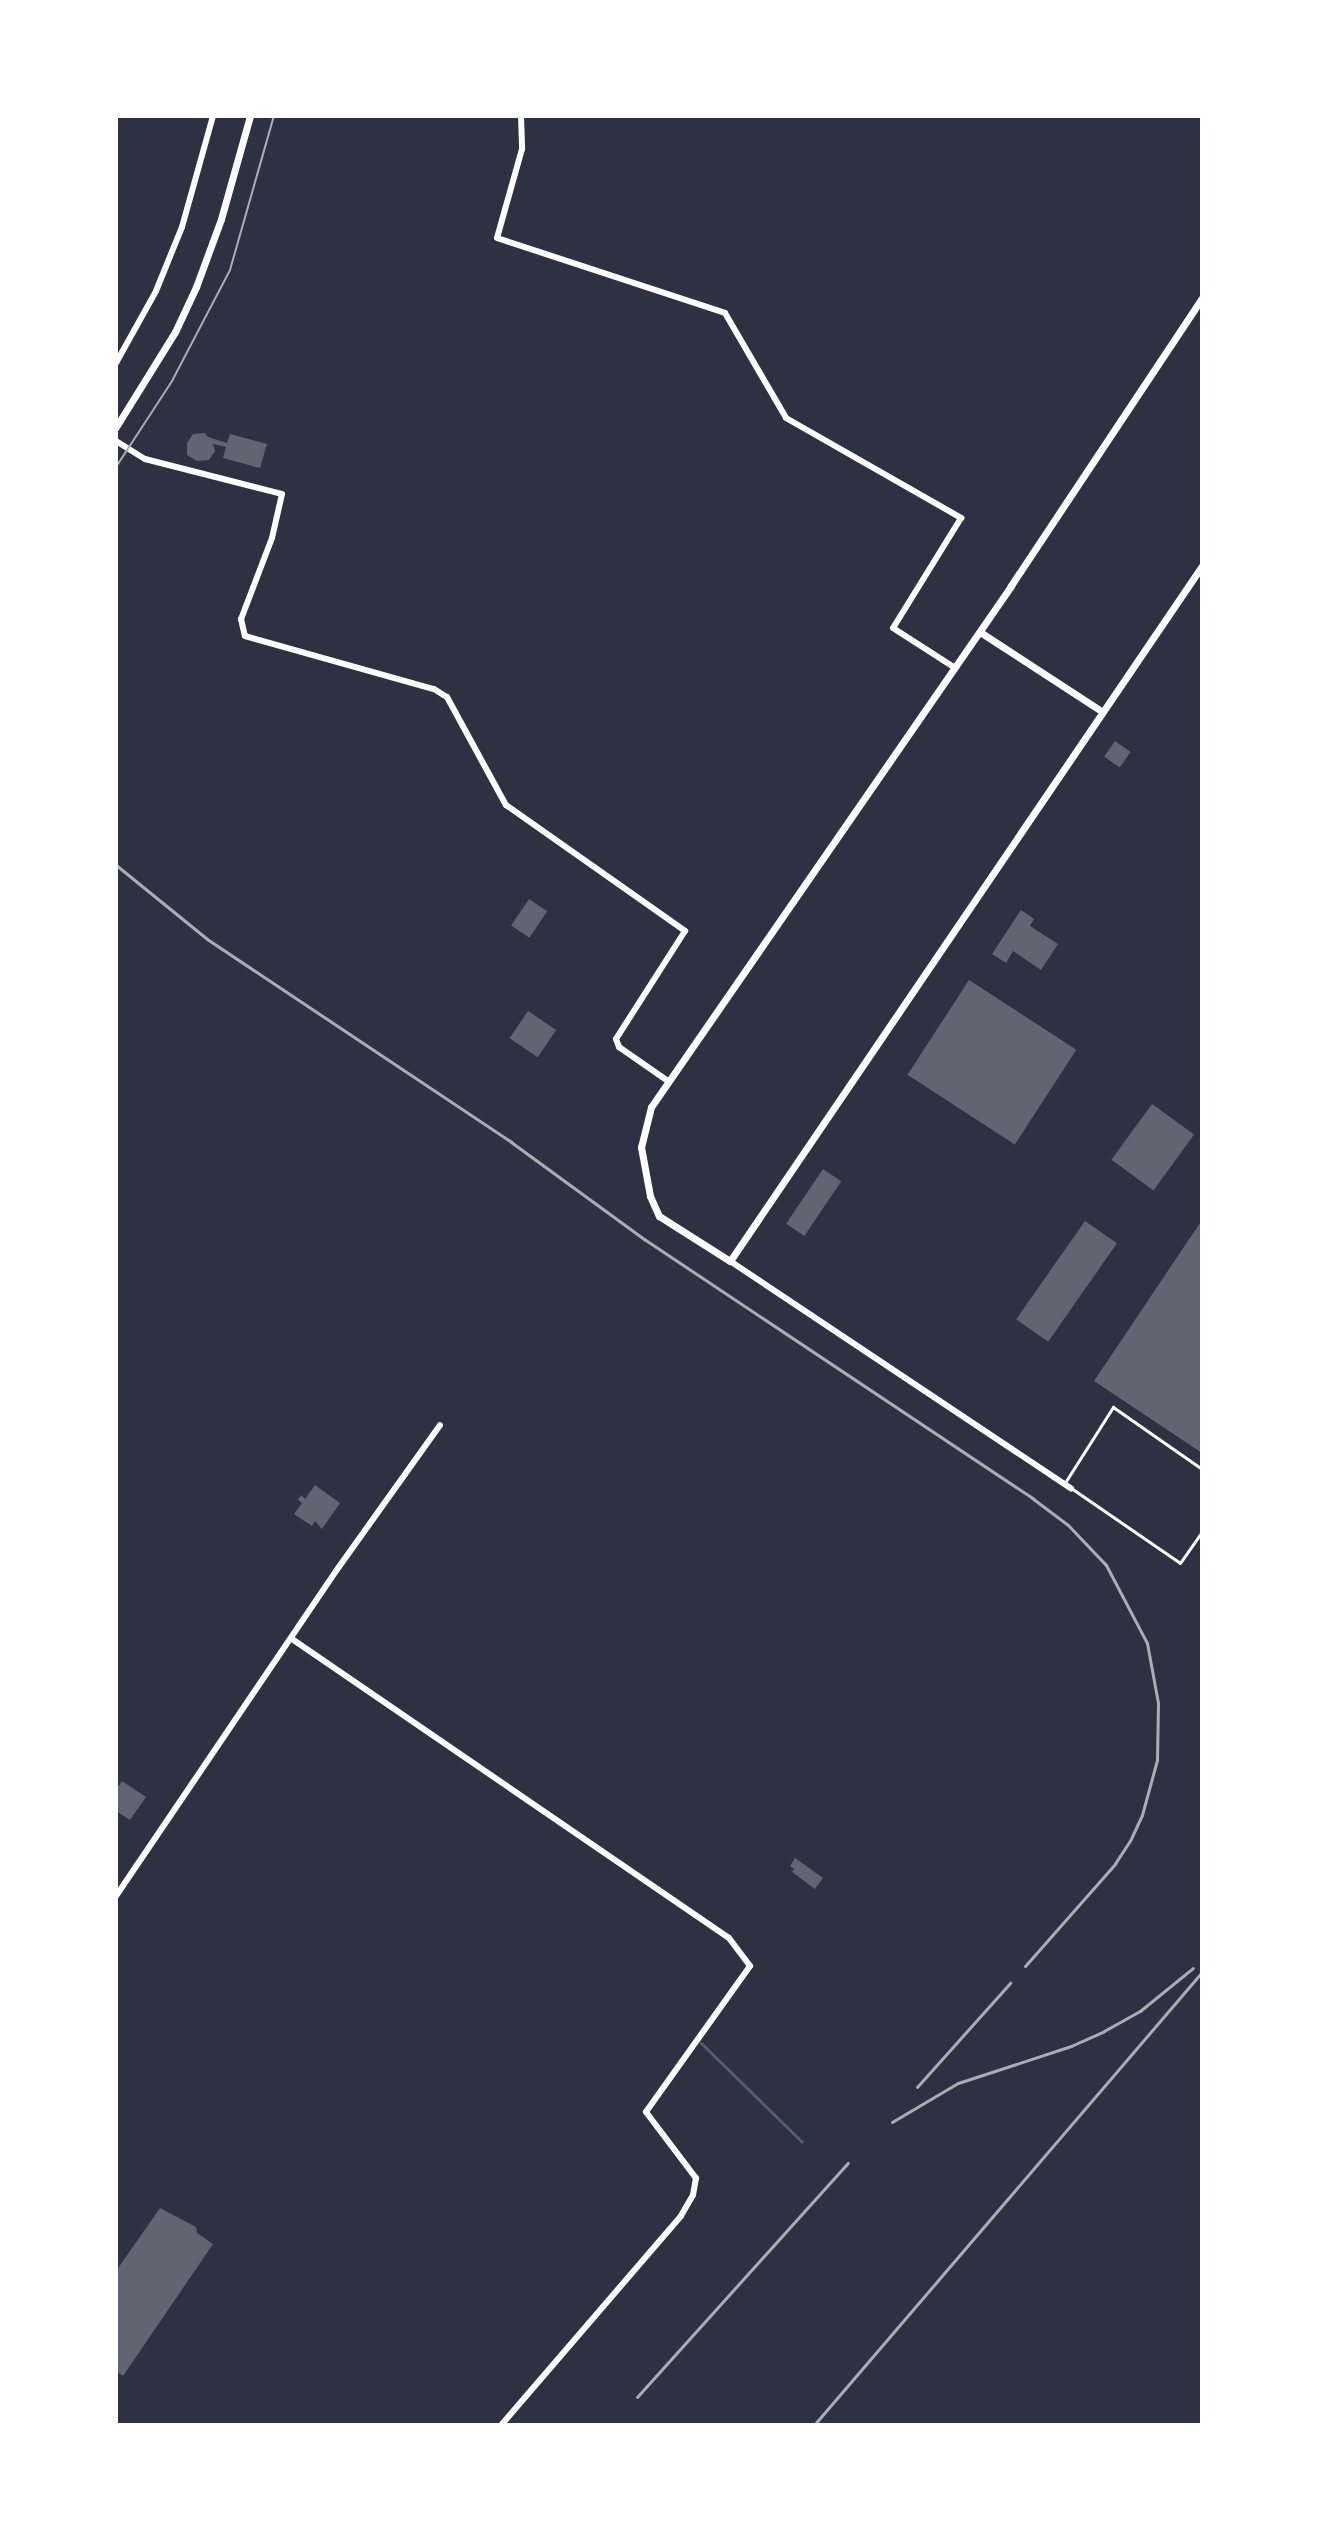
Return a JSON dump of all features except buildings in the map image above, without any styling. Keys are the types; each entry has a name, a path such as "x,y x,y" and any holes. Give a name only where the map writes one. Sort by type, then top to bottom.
{"street":[{"path":"116,363 156,291 182,227 213,116"},
{"path":"116,427 175,332 196,287 221,219 250,116"},
{"path":"521,116 522,149 497,238 725,313 786,418 961,518 893,628 955,668"},
{"path":"1071,1488 659,1216 654,1208 641,1147 642,1135 651,1109 668,1081 980,632 1202,298"},
{"path":"116,441 145,459 282,494 272,538 241,619 245,636 434,689 447,697 506,805 685,931 616,1039 619,1047 668,1081"},
{"path":"730,1261 1202,566"},
{"path":"980,632 1101,711"},
{"path":"116,1896 361,1534 440,1425"},
{"path":"292,1639 729,1938 750,1966 646,2112 696,2178 693,2195 681,2216 501,2425"}],"lane":[{"path":"1065,1483 1113,1407 1202,1469"},
{"path":"1071,1488 1180,1563 1202,1532"}],"waterway":[{"path":"701,2043 802,2142"}],"tram line":[{"path":"116,467 172,381 230,270 274,116"}],"railway":[{"path":"116,865 207,939 511,1142 644,1239 1032,1498 1068,1525 1106,1565 1147,1643 1158,1703 1157,1760 1142,1815 1115,1864 1025,1966"},
{"path":"892,2122 958,2083 1071,2046 1104,2031 1140,2011 1193,1968"},
{"path":"814,2425 1202,1972"},
{"path":"917,2087 1010,1983"},
{"path":"637,2397 848,2163"}]}
